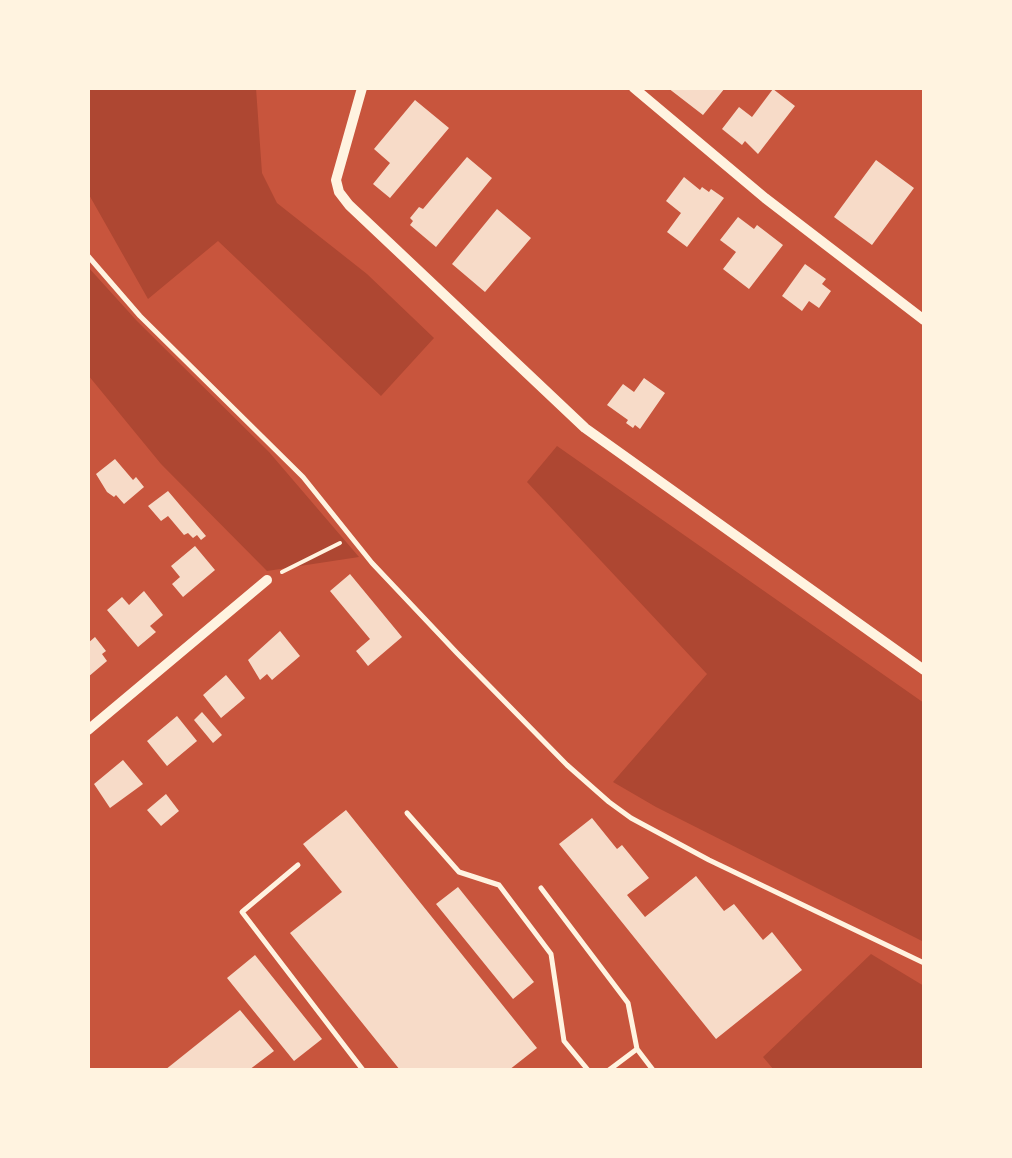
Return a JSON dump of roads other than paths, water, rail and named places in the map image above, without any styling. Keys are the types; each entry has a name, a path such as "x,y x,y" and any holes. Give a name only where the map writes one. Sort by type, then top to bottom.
{"street":[{"path":"362,88 336,180 349,205 585,428 924,670"},
{"path":"634,88 765,198 924,320"},
{"path":"88,730 267,580"}],"lane":[{"path":"88,256 140,316 303,477 372,564 567,765 609,802 710,860 924,963"},
{"path":"407,813 458,872 499,886 551,954 564,1040 588,1070"},
{"path":"298,865 242,912 363,1070"},
{"path":"541,888 628,1003 636,1049 653,1070"},
{"path":"609,1070 636,1049"}]}
